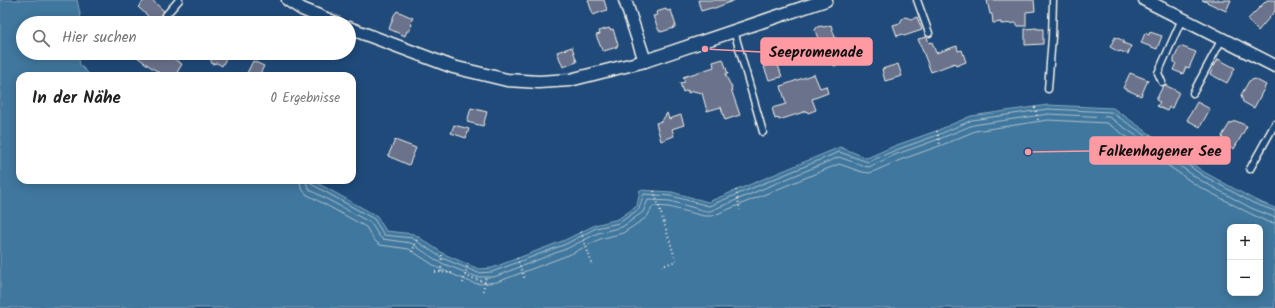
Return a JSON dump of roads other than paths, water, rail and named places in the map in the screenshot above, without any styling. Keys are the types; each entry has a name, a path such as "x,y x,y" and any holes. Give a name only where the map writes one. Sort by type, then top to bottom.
{"street":[{"path":"288,0 302,9 319,16"},
{"path":"625,0 645,61"},
{"path":"1145,0 1275,66"},
{"path":"356,31 453,67 507,80 539,82 570,80 645,61 822,1"}],"lane":[{"path":"165,16 179,0"},
{"path":"917,0 929,33"},
{"path":"1048,89 1053,0"},
{"path":"1162,82 1158,73 1182,19"},
{"path":"734,31 764,132"},
{"path":"1193,93 1222,39"},
{"path":"1250,169 1275,124"}],"water":[{"path":"0,0 77,0 80,16 16,16 16,60 79,60 80,65 87,72 16,72 16,184 319,184 377,216 386,231 414,234 444,254 479,269 492,268 565,240 595,225 618,219 637,206 640,190 672,192 708,202 840,147 867,158 971,116 1048,105 1113,108 1204,172 1255,200 1275,208 1275,308 0,308"}],"place":[{"name":"Seepromenade","path":"705,49"},
{"name":"Falkenhagener See","path":"1028,152"}]}
